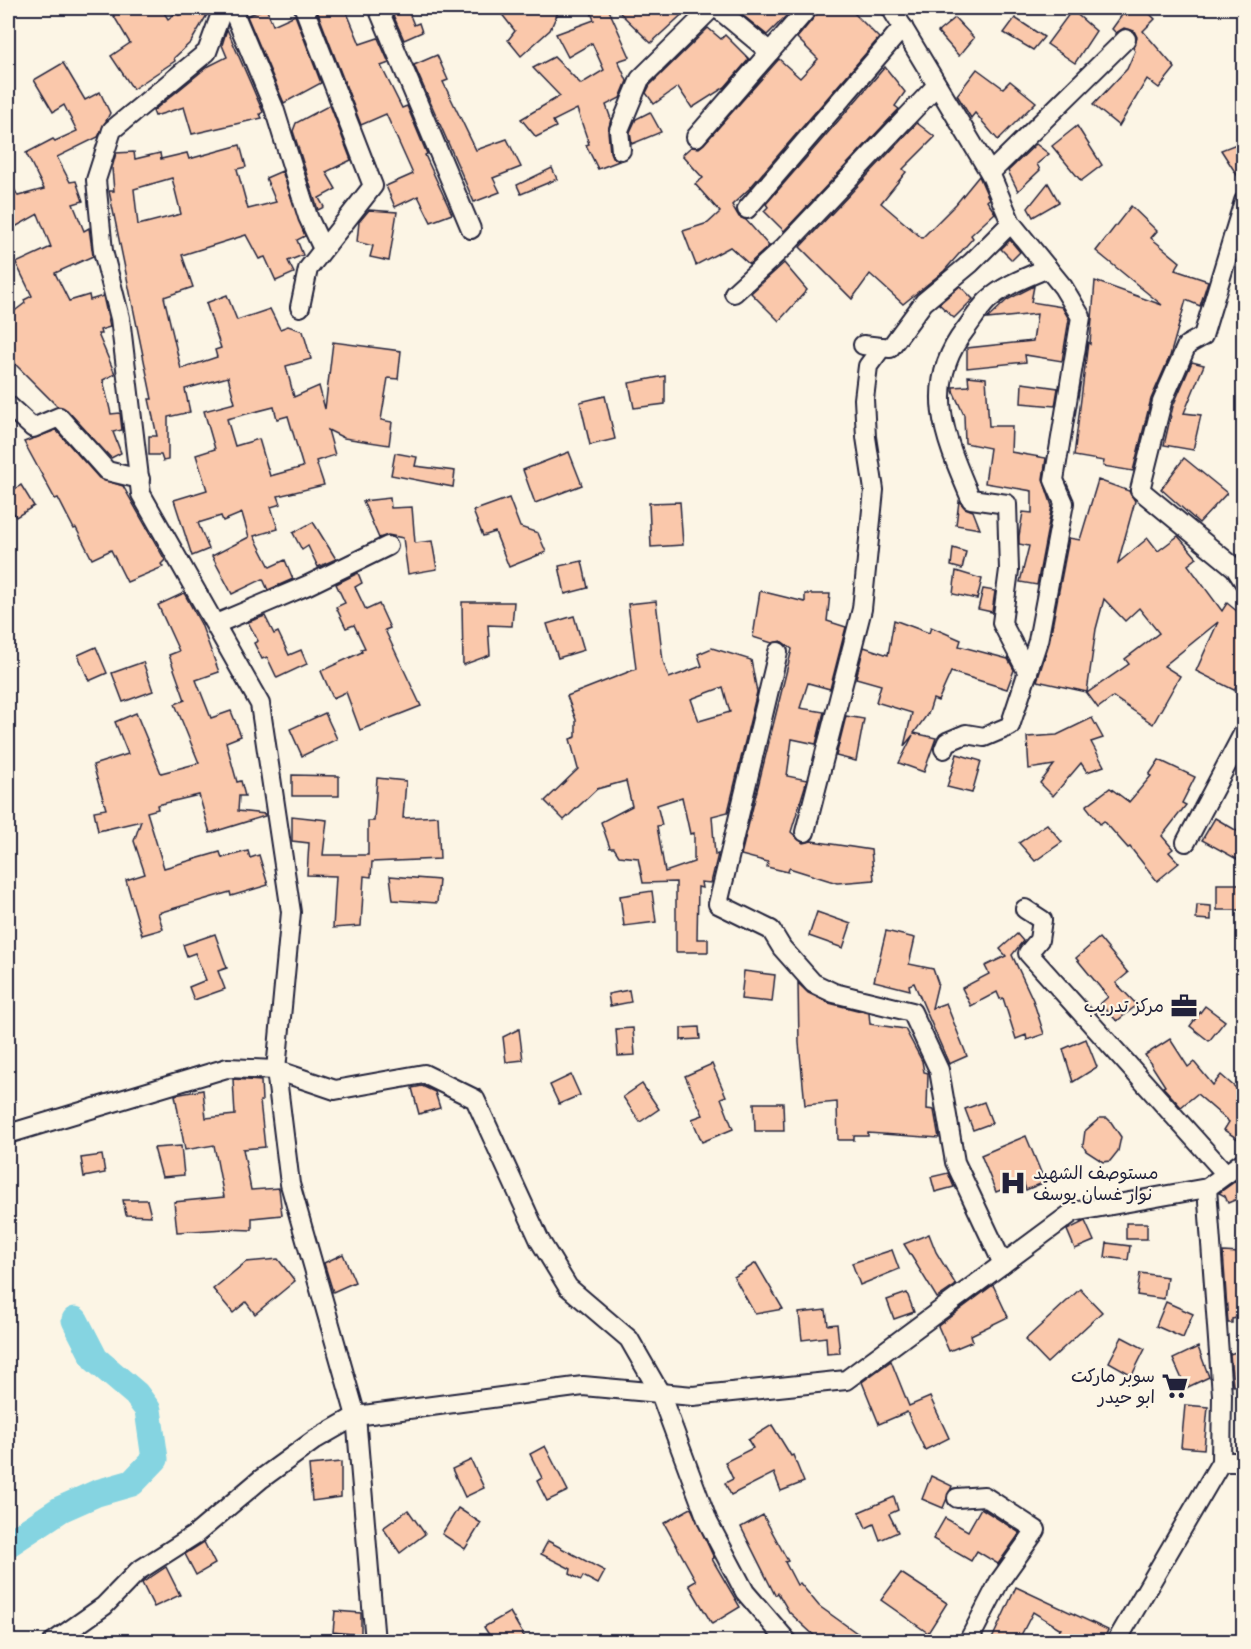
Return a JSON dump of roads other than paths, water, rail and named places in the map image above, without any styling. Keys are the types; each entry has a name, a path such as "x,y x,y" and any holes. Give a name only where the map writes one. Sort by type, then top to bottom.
{"street":[{"path":"223,8 207,52 112,130 96,180 103,251 120,318 141,494 260,704 291,912 276,1070 290,1184 356,1416 375,1641"},
{"path":"232,8 274,108 308,217 323,249"},
{"path":"300,307 308,269 373,186 304,8"},
{"path":"378,8 471,228"},
{"path":"621,150 620,130 640,79 712,8"},
{"path":"717,8 770,52"},
{"path":"696,137 808,8"},
{"path":"891,8 990,173 1011,223 1063,287 1081,317 1054,480 1064,503 1038,641 1028,673 1010,726 984,737 966,734 947,742 944,749"},
{"path":"747,209 903,27"},
{"path":"990,173 1126,39"},
{"path":"734,293 784,247 937,85"},
{"path":"1244,201 1203,336 1187,345 1162,402 1140,490 1235,568 1244,582"},
{"path":"863,345 891,348 924,303 971,263 1011,223"},
{"path":"1028,673 1002,623 1009,570 1007,504 971,499 949,446 940,398 942,371 950,350 987,301 1012,284 1048,268"},
{"path":"805,832 862,609 874,490 864,399 868,366 882,347"},
{"path":"8,405 33,428 59,417 108,471 140,479"},
{"path":"216,624 308,585 388,546"},
{"path":"778,652 718,904 771,930 782,948 813,983 834,993 912,1012 939,1070 955,1162 1003,1264"},
{"path":"1186,842 1244,732"},
{"path":"1025,909 1042,920 1039,940 1028,953 1226,1174"},
{"path":"8,1134 227,1068 276,1070 335,1090 424,1074 475,1099 540,1241 568,1287 629,1339 660,1393 708,1522 745,1592 788,1641"},
{"path":"53,1641 104,1606 138,1571 196,1534 261,1479 316,1439 356,1416 583,1386 693,1396 846,1380 1073,1212 1207,1188 1244,1161"},
{"path":"1116,1641 1221,1462 1222,1395 1207,1188"},
{"path":"1221,1462 1244,1462"},
{"path":"957,1498 984,1496 1036,1530 999,1582 968,1641"},
{"path":"76,1641 81,1622"}],"waterway":[{"path":"8,1544 61,1509 97,1493 132,1483 155,1459 148,1410 136,1394 95,1359 75,1320"}],"place":[{"name":"مركز تدريب","path":"1184,1006"},
{"name":"مستوصف الشهيد نوار غسان يوسف","path":"1013,1183"},
{"name":"سوبر ماركت ابو حيدر","path":"1175,1386"}]}
